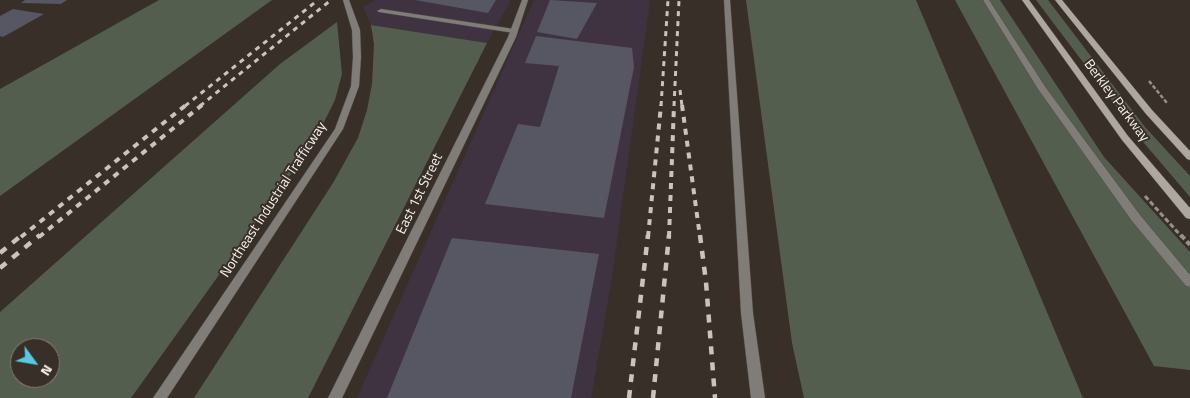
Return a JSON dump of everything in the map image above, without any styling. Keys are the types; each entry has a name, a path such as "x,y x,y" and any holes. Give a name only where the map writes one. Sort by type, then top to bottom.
{"main road":[{"name":"Berkley Parkway","path":"1025,0 1124,138 1190,214"},
{"name":"Berkley Parkway","path":"1058,0 1149,112 1190,157"}],"street":[{"name":"Northeast Industrial Trafficway","path":"160,398 339,128 354,86 357,57 356,30 346,0"},
{"name":"East 1st Street","path":"335,398 514,31 525,0"},
{"path":"727,0 747,313 758,398"},
{"path":"986,0 1054,105 1136,218 1190,283"},
{"path":"381,11 514,31"}],"shaded area":[{"path":"375,0 511,0 487,43 371,25 363,7"},
{"path":"534,0 650,0 611,283 591,398 357,398"}],"green space":[{"path":"159,0 272,0 0,196 0,89"},
{"path":"746,0 916,0 1083,398 804,398 792,343"},
{"path":"955,0 1000,0 1104,157 1190,252 1190,370 1154,366"},
{"path":"1036,0 1048,0 1145,127 1190,176 1190,197 1144,143"},
{"path":"337,22 342,74 335,100 325,120 309,149 131,398 0,398 0,312 280,64"},
{"path":"371,25 487,43 308,398 194,398 333,183 358,138 367,110 372,84 374,44"}],"building":[{"path":"25,0 67,0 61,4 21,3"},
{"path":"415,0 496,0 488,13"},
{"path":"550,0 597,3 577,39 537,32"},
{"path":"13,9 44,14 3,37 0,36 0,16"},
{"path":"536,36 632,48 634,67 604,218 485,204 518,124 540,127 559,66 525,63"},
{"path":"452,238 599,254 571,398 387,398"}],"railway":[{"path":"185,106 318,0"},
{"path":"200,106 331,0"},
{"path":"661,106 668,0"},
{"path":"674,106 679,0"},
{"path":"680,90 682,106"},
{"path":"21,237 186,105"},
{"path":"39,237 202,105"},
{"path":"648,237 661,105"},
{"path":"669,237 674,105"},
{"path":"682,105 700,237"},
{"path":"0,253 22,235"},
{"path":"0,268 40,235"},
{"path":"629,398 648,235"},
{"path":"653,398 669,235"},
{"path":"700,235 706,282 715,398"}]}
